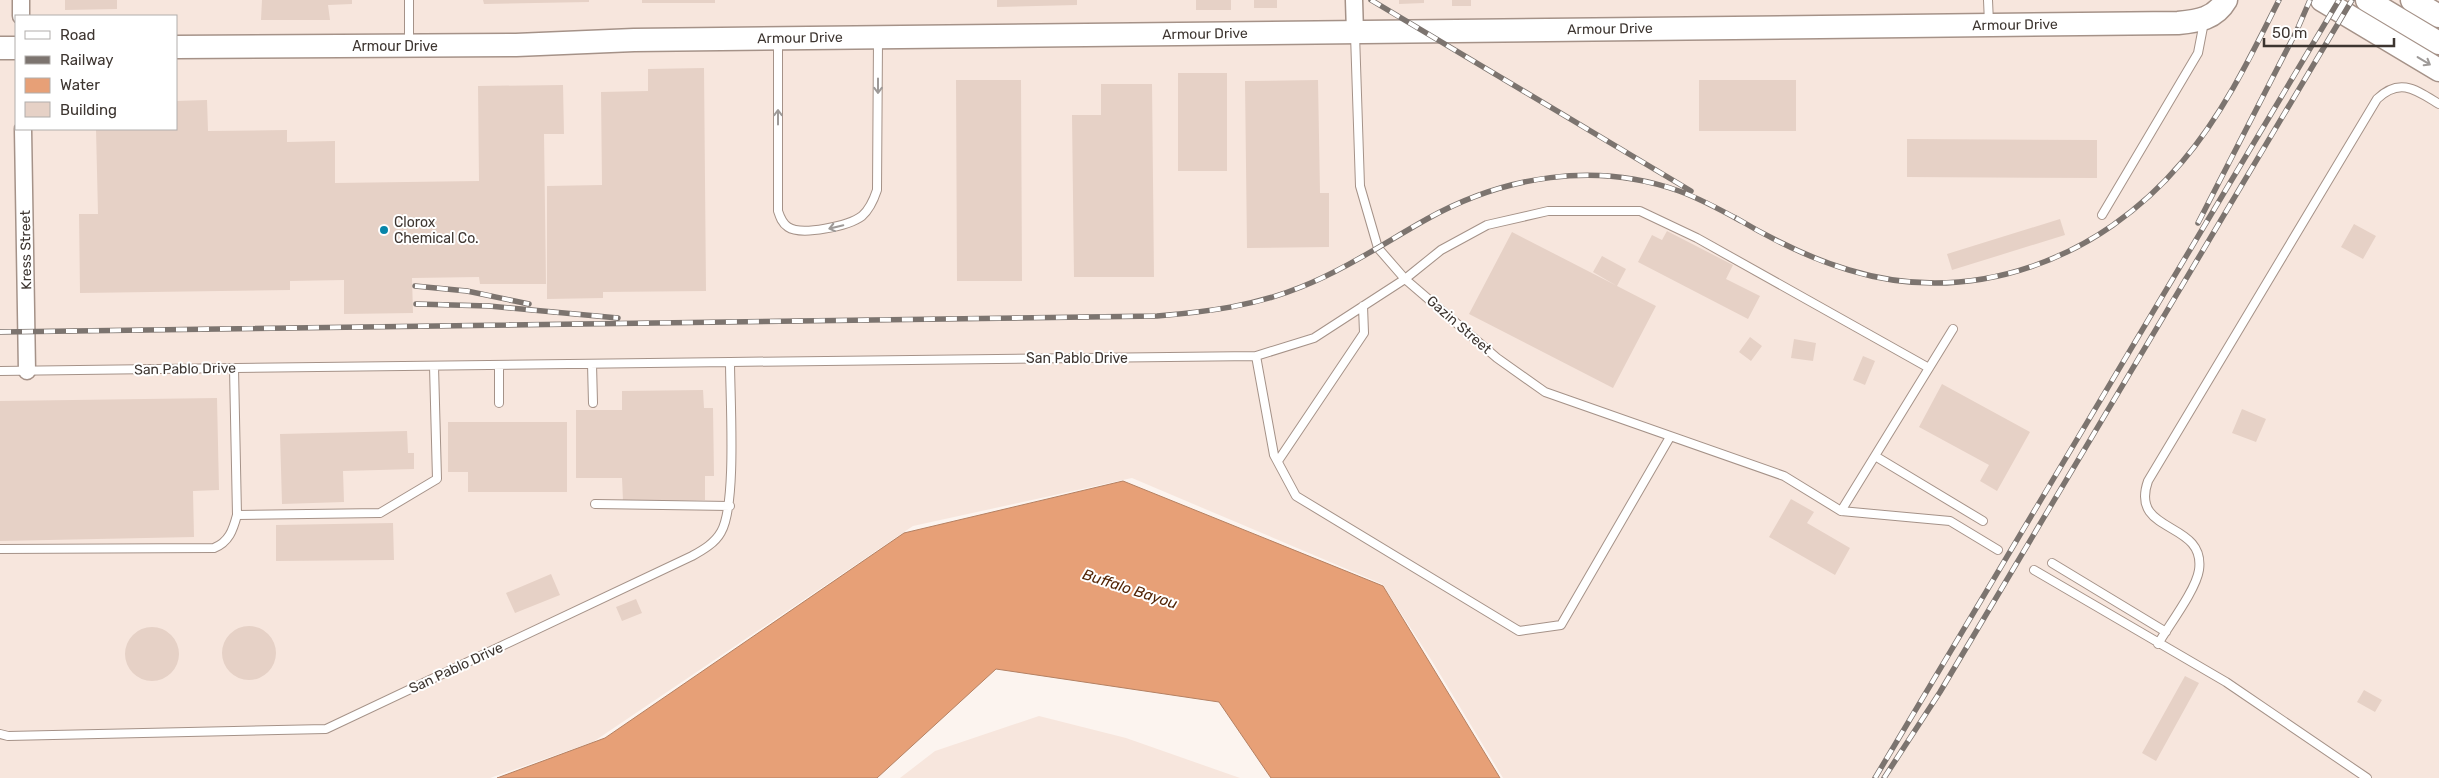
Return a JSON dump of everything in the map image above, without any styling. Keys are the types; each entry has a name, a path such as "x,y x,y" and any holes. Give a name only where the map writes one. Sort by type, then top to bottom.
{"street":[{"path":"20,0 21,15"},
{"name":"Gazin Street","path":"1354,0 1355,33"},
{"path":"2205,20 2221,8 2226,0"},
{"path":"2322,0 2439,70"},
{"path":"2367,0 2439,43"},
{"path":"2412,0 2439,16"},
{"name":"Armour Drive","path":"178,47 409,46 778,38 2178,23 2205,20"},
{"path":"0,48 15,48"},
{"name":"Kress Street","path":"23,130 27,371"}],"lane":[{"path":"409,0 409,46"},
{"path":"1988,0 1989,25"},
{"path":"2102,215 2198,53 2205,20"},
{"name":"Gazin Street","path":"1355,33 1360,186 1378,248 1405,279 1497,358 1545,392 1784,476 1841,511"},
{"path":"778,38 778,210 783,222 794,229 832,228 849,223 862,216 873,201 878,190 878,38"},
{"path":"2158,644 2194,584 2200,561 2197,548 2191,540 2156,519 2148,511 2144,502 2144,492 2148,481 2377,99 2385,92 2396,87 2407,87 2439,104"},
{"name":"San Pablo Drive","path":"0,371 1256,356 1314,338 1405,279 1441,250 1487,225 1548,210 1640,211 1705,243 1929,368"},
{"path":"1278,461 1364,333 1363,306"},
{"path":"1953,329 1841,511 1950,521 1998,550"},
{"path":"1256,356 1274,455 1296,496 1520,631 1561,625 1670,437"},
{"name":"San Pablo Drive","path":"0,734 8,736 326,730 692,556 709,546 721,532 730,506 730,362"},
{"path":"592,364 593,403"},
{"path":"499,365 499,402"},
{"path":"237,515 380,513 437,479 434,366"},
{"path":"0,549 214,548 224,544 229,538 237,515 234,368"},
{"path":"1875,456 1983,521"},
{"path":"595,504 730,506"},
{"path":"2052,563 2166,632"},
{"path":"2034,570 2226,682 2367,778"}],"shaded area":[{"path":"0,0 2439,0 2439,778 1503,778 1432,661 1382,584 1132,478 913,526 593,742 490,778 0,778"},
{"path":"1039,716 1126,738 1240,778 900,778 935,751"}],"water":[{"name":"Buffalo Bayou","path":"1123,481 1383,586 1500,778 1271,778 1219,702 996,669 877,778 497,778 605,738 904,533"}],"building":[{"path":"65,0 117,0 117,9 65,10"},
{"path":"262,0 352,0 352,4 328,5 330,20 261,20"},
{"path":"483,0 589,0 589,2 484,4"},
{"path":"642,0 715,0 715,3 642,3"},
{"path":"997,0 1077,0 1077,5 997,7"},
{"path":"1196,0 1231,0 1231,10 1196,10"},
{"path":"1254,0 1277,0 1277,8 1254,8"},
{"path":"1399,0 1424,0 1424,3 1399,4"},
{"path":"1452,0 1471,0 1471,6 1452,6"},
{"path":"704,68 706,291 603,292 603,298 547,299 547,186 602,185 601,92 648,91 648,69"},
{"path":"1178,73 1227,73 1227,171 1178,171"},
{"path":"956,80 1021,80 1022,281 957,281"},
{"path":"1318,80 1320,193 1329,193 1329,247 1247,248 1245,81"},
{"path":"1699,80 1796,80 1796,131 1699,131"},
{"path":"1101,84 1152,84 1154,277 1074,277 1072,115 1101,115"},
{"path":"563,85 564,134 544,134 546,284 480,284 479,277 412,278 413,313 344,314 344,280 290,281 290,290 80,293 79,214 98,214 96,130 178,130 178,101 207,100 208,131 287,130 287,142 335,141 335,183 479,181 478,86"},
{"path":"1907,139 2097,140 2097,178 1907,177"},
{"path":"2060,219 2065,235 1952,270 1947,254"},
{"path":"2354,224 2376,236 2363,259 2341,247"},
{"path":"1667,231 1733,265 1726,279 1760,296 1748,319 1638,262 1652,235 1662,240"},
{"path":"1512,232 1656,306 1613,388 1469,314"},
{"path":"1602,256 1626,269 1617,286 1593,272"},
{"path":"1750,337 1762,346 1751,361 1739,352"},
{"path":"1794,339 1816,343 1813,361 1791,358"},
{"path":"1863,356 1875,361 1865,385 1853,380"},
{"path":"1942,384 2030,432 1997,491 1980,481 1989,465 1919,427"},
{"path":"703,390 704,408 713,408 714,476 705,476 705,500 623,501 622,478 576,478 576,410 622,410 622,391"},
{"path":"217,398 219,490 193,491 194,537 0,541 0,401"},
{"path":"2242,409 2266,419 2256,442 2232,433"},
{"path":"448,422 567,422 567,492 468,492 468,472 448,472"},
{"path":"407,431 408,453 414,453 414,469 343,471 344,502 282,504 280,434"},
{"path":"1791,499 1814,512 1807,523 1850,548 1835,575 1769,537"},
{"path":"393,523 394,560 276,561 276,525"},
{"path":"551,574 560,595 515,613 506,593"},
{"path":"636,599 642,613 622,621 616,607"},
{"path":"249,626 259,628 268,634 274,643 276,653 274,663 268,672 259,678 249,680 239,678 230,672 224,663 222,653 224,643 230,634 239,628"},
{"path":"152,627 162,629 171,635 177,644 179,654 177,664 171,673 162,679 152,681 142,679 133,673 127,664 125,654 127,644 133,635 142,629"},
{"path":"2185,676 2199,683 2156,761 2142,753"},
{"path":"2364,690 2382,700 2375,712 2357,702"}],"railway":[{"path":"1371,0 1691,191"},
{"path":"1736,218 1777,241 1819,260 1849,270 1896,280 1942,283 1987,278 2031,267 2073,249 2113,225 2149,196 2182,162 2197,144 2223,104 2247,63 2279,0"},
{"path":"2198,223 2297,30 2310,0"},
{"path":"1875,778 2339,0"},
{"path":"1884,778 1940,692 2352,0"},
{"path":"0,332 1157,316 1230,307 1284,294 1334,272 1456,204 1518,183 1583,175 1647,182 1687,194 1741,221"},
{"path":"415,286 467,291 529,304"},
{"path":"416,304 489,306 618,318"}],"place":[{"name":"Clorox Chemical Co.","path":"384,230"}]}
